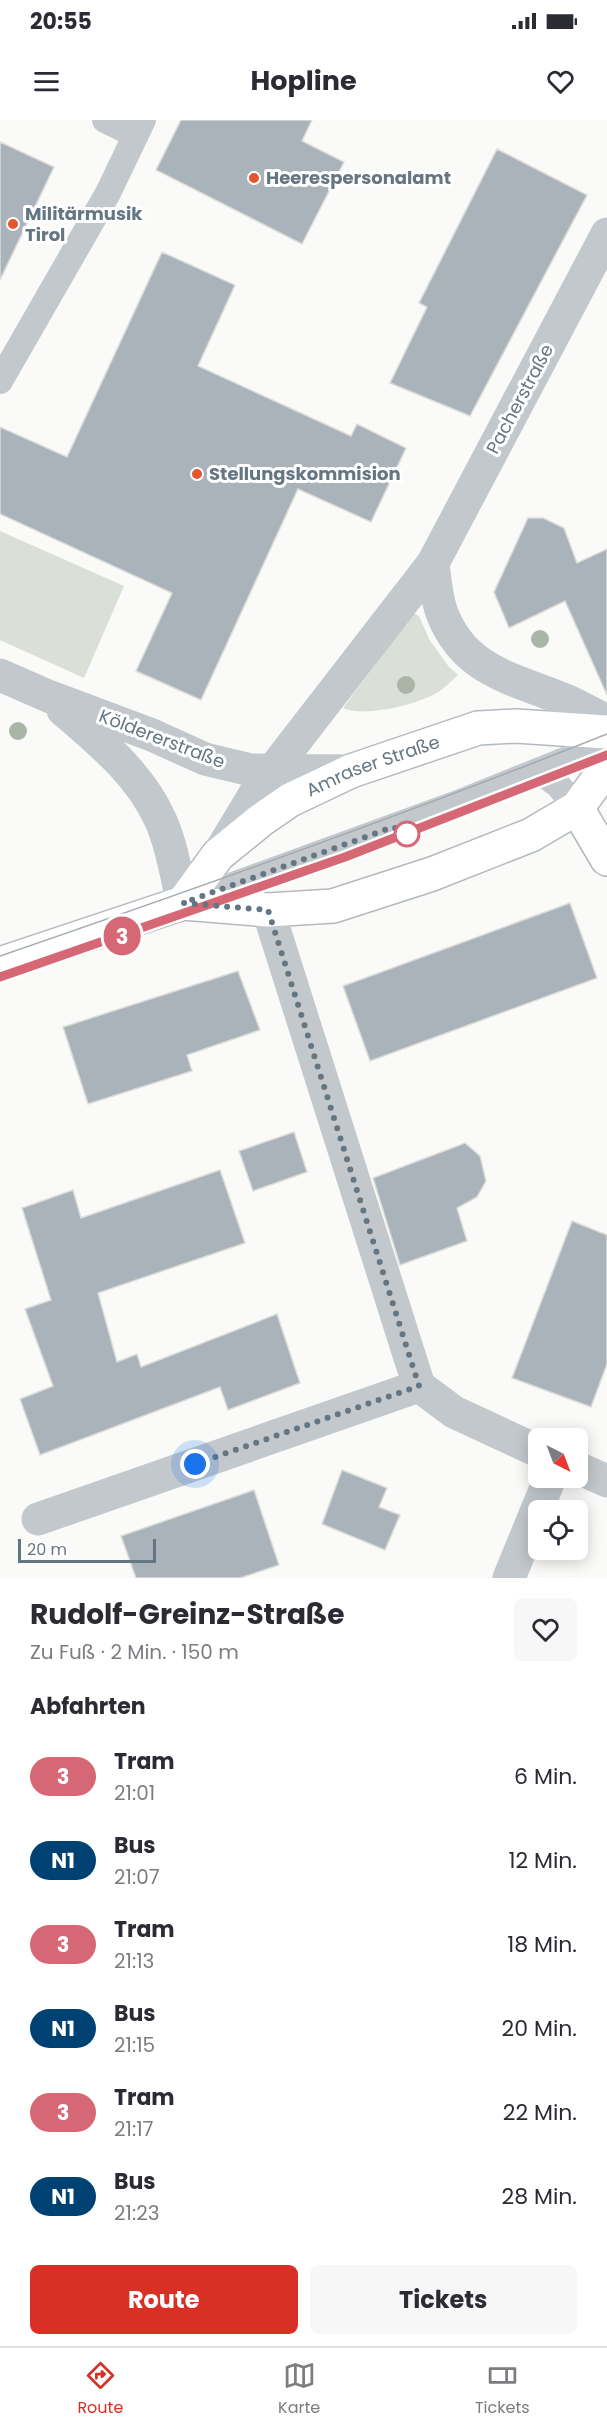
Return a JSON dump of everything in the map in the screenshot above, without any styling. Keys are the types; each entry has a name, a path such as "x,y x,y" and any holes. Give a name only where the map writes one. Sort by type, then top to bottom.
{"street":[{"name":"Pacherstraße","path":"218,855 272,772 433,563 607,234"},
{"path":"433,563 441,612 464,652 512,681 569,702 607,721"},
{"name":"Köldererstraße","path":"0,675 48,696 152,735 205,759 251,770 272,772 351,771"},
{"name":"Köldererstraße","path":"48,696 120,760 139,782 161,820 183,903"},
{"name":"Amraser Straße","path":"183,903 218,855 290,800 351,771 478,728 516,726 607,732"},
{"path":"0,964 183,903 268,910 333,906 432,874 531,835 577,808 607,767"},
{"path":"577,808 607,860"},
{"path":"268,910 419,1386 454,1412 528,1446"},
{"path":"38,1519 419,1386"},
{"path":"588,1472 607,1481"},
{"path":"508,1578 546,1488"}],"lane":[{"path":"0,381 108,193 139,128 105,120"},
{"path":"183,903 539,771 607,743"},
{"path":"539,771 558,785 577,808"}],"shaded area":[{"path":"0,531 124,586 84,678 0,640"},
{"path":"411,612 419,616 429,639 449,667 458,675 440,691 420,701 378,710 352,711 343,708 400,631"}],"building":[{"name":"Heerespersonalamt","path":"181,120 312,120 302,141 344,162 302,244 156,170"},
{"name":"Militärmusik Tirol","path":"0,142 54,167 0,280"},
{"path":"497,149 587,195 470,416 390,383 427,307 419,303"},
{"name":"Stellungskommision","path":"162,252 235,285 198,366 351,436 357,424 406,448 371,522 298,489 201,700 136,671 172,593 0,514 0,427 67,457"},
{"path":"528,518 543,518 564,528 577,563 607,549 607,695 565,601 509,628 494,592"},
{"path":"570,903 597,978 370,1061 343,986"},
{"path":"238,971 260,1030 187,1055 192,1071 88,1104 63,1027"},
{"path":"294,1132 307,1172 253,1191 239,1151"},
{"path":"465,1143 480,1156 486,1181 477,1197 457,1208 467,1241 400,1265 373,1178"},
{"path":"220,1170 245,1243 98,1293 117,1362 137,1354 141,1367 277,1314 300,1383 228,1410 220,1387 40,1455 20,1399 53,1386 25,1309 51,1300 22,1208 73,1190 81,1218"},
{"path":"572,1221 607,1235 607,1364 591,1407 512,1378"},
{"path":"342,1470 387,1488 379,1507 400,1515 385,1550 322,1524"},
{"path":"254,1490 279,1565 240,1578 136,1578 121,1536"}],"tram line":[{"path":"0,956 305,849 607,734"},
{"path":"0,977 330,863 607,755"},
{"name":"3","path":"0,977 255,890 462,813 607,755"}],"place":[{"name":"Heerespersonalamt","path":"254,178"},
{"name":"Militärmusik Tirol","path":"13,224"},
{"name":"Stellungskommision","path":"197,474"}],"route":[{"path":"195,1464 419,1386 268,910 183,903 393,827 407,834"}]}
